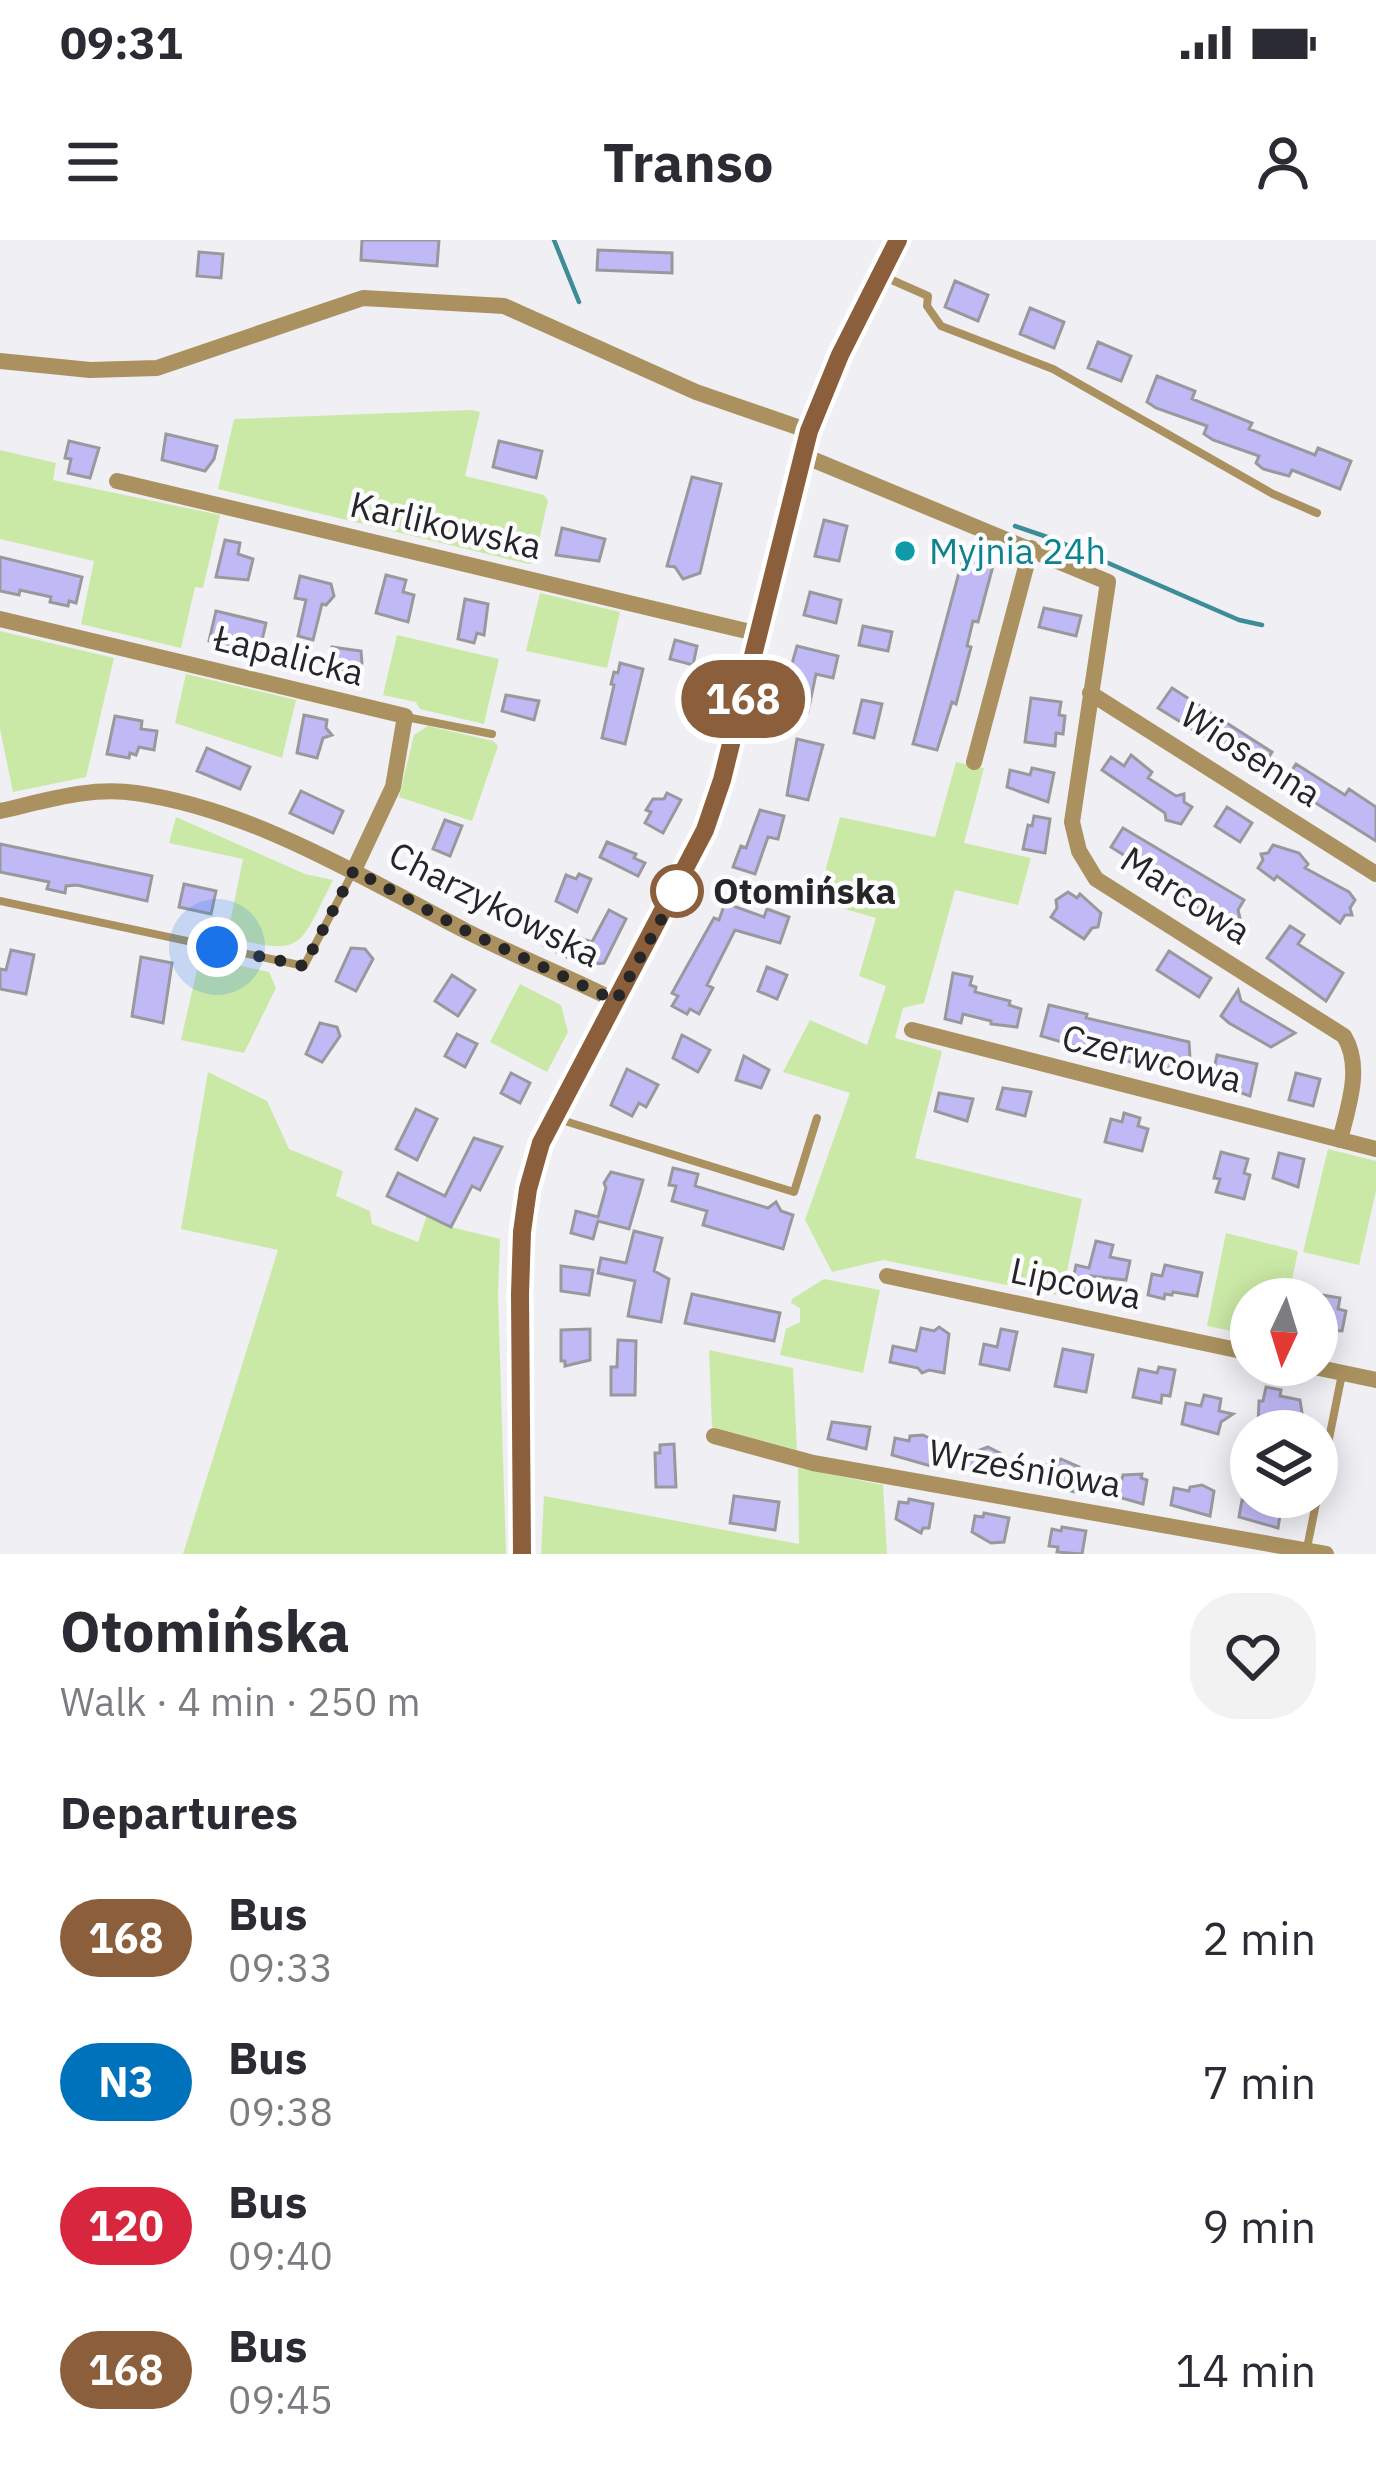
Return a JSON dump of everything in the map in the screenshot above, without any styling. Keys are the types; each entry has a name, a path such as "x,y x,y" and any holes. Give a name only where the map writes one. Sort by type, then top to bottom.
{"street":[{"path":"522,1554 522,1232 534,1166 554,1118 705,830 809,431 840,355 898,240"},
{"path":"0,361 90,370 157,368 363,298 504,306 696,392 809,431"},
{"path":"802,455 1031,548 974,763"},
{"name":"Karlikowska","path":"117,481 759,634"},
{"name":"Marcowa","path":"1031,548 1108,581 1072,822 1079,851 1096,879 1344,1036 1352,1050 1352,1088 1340,1140"},
{"name":"Łapalicka","path":"0,619 405,716 392,787 354,870"},
{"name":"Wiosenna","path":"1090,693 1376,874"},
{"name":"Charzykowska","path":"0,811 82,792 133,792 204,807 354,870 468,932 616,1001"},
{"name":"Czerwcowa","path":"912,1030 1376,1149"},
{"name":"Lipcowa","path":"887,1276 1230,1350"},
{"path":"1338,1372 1376,1380"},
{"name":"Wrześniowa","path":"714,1436 813,1463 1326,1554"}],"lane":[{"path":"880,275 928,296 927,306 941,326 1053,369 1273,494 1317,513"},
{"path":"405,716 492,734"},
{"path":"0,901 304,966 354,870"},
{"path":"554,1118 794,1192 818,1118"},
{"path":"1306,1550 1342,1373"}],"green space":[{"path":"480,412 465,476 544,495 548,501 534,561 529,564 218,489 234,419"},
{"path":"0,450 56,463 53,480 220,515 203,588 195,587 181,648 81,624 94,561 0,539"},
{"path":"540,593 620,612 607,668 526,651"},
{"path":"0,631 114,658 86,777 13,792 0,729"},
{"path":"397,635 499,659 484,724 383,695"},
{"path":"186,674 296,700 282,758 175,723"},
{"path":"428,726 498,746 472,821 399,797 414,735"},
{"path":"956,762 984,768 964,843 1031,858 1018,905 955,890 924,1003 903,1008 895,1038 942,1051 915,1158 1082,1199 1062,1296 883,1260 832,1272 805,1220 850,1093 783,1072 810,1020 867,1045 886,986 859,976 876,918 817,901 840,817 935,837"},
{"path":"176,817 305,874 333,880 305,933 286,946 227,937 243,859 169,843"},
{"path":"200,957 269,972 276,988 244,1053 181,1040"},
{"path":"520,984 561,1005 568,1032 547,1072 490,1042"},
{"path":"208,1072 267,1101 289,1149 343,1171 336,1196 370,1211 372,1224 418,1242 427,1215 451,1227 500,1239 506,1554 183,1554 278,1250 181,1229"},
{"path":"1328,1149 1376,1161 1376,1191 1359,1265 1303,1252"},
{"path":"1226,1233 1298,1251 1292,1278 1230,1278 1230,1331 1207,1326"},
{"path":"824,1279 880,1290 863,1373 780,1355 786,1329 800,1322 800,1308 792,1299"},
{"path":"709,1350 793,1368 797,1450 712,1427"},
{"path":"798,1468 883,1485 887,1554 541,1554 544,1496 799,1544"}],"building":[{"path":"362,240 439,240 437,266 361,260"},
{"path":"598,250 672,253 672,273 597,270"},
{"path":"199,252 223,254 221,278 197,276"},
{"path":"955,281 988,295 978,321 945,307"},
{"path":"1030,308 1064,322 1054,348 1020,334"},
{"path":"1098,342 1131,356 1121,381 1088,368"},
{"path":"1157,376 1195,391 1192,399 1252,423 1249,429 1315,455 1318,448 1351,461 1340,489 1292,470 1289,476 1263,469 1256,463 1259,456 1204,434 1207,426 1156,408 1147,402"},
{"path":"166,434 217,446 214,459 205,471 162,460"},
{"path":"69,441 99,448 90,478 68,473"},
{"path":"499,441 542,451 536,478 493,467"},
{"path":"692,477 721,484 700,573 683,579 675,567 667,566"},
{"path":"824,520 847,526 839,561 815,556"},
{"path":"562,528 605,539 599,561 556,555"},
{"path":"225,540 240,543 238,554 253,559 248,580 216,577"},
{"path":"965,550 991,557 993,566 978,622 973,621 956,704 952,702 937,750 913,744"},
{"path":"0,557 82,577 76,603 69,601 68,606 20,590 19,595 0,591"},
{"path":"386,575 406,580 403,592 414,595 408,622 376,613"},
{"path":"300,576 331,584 334,596 322,604 313,640 298,636 306,600 295,598"},
{"path":"810,592 841,600 836,623 804,615"},
{"path":"465,599 488,604 484,635 477,633 474,643 458,639"},
{"path":"1044,608 1081,616 1076,636 1039,627"},
{"path":"216,611 266,623 259,653 209,641"},
{"path":"863,626 892,632 888,651 859,645"},
{"path":"675,640 697,646 693,665 670,659"},
{"path":"797,646 838,656 833,678 816,674 808,712 780,706"},
{"path":"332,647 361,651 362,663 356,673 328,667"},
{"path":"620,663 643,669 625,744 602,738 611,684"},
{"path":"1172,688 1272,752 1260,771 1158,708"},
{"path":"506,695 539,701 534,720 502,711"},
{"path":"1031,698 1061,702 1063,734 1056,733 1055,746 1025,742"},
{"path":"862,700 882,704 874,738 854,733"},
{"path":"304,715 327,720 332,735 323,738 317,758 297,753"},
{"path":"115,716 142,721 141,729 157,731 154,750 139,747 129,758 107,754"},
{"path":"797,739 823,745 808,800 787,795"},
{"path":"207,748 250,767 240,789 197,771"},
{"path":"1131,755 1152,772 1148,778 1176,796 1184,794 1184,802 1192,807 1181,824 1166,820 1165,813 1102,770 1111,757 1124,766"},
{"path":"1296,764 1345,795 1349,789 1376,807 1376,841 1284,783"},
{"path":"1032,768 1054,773 1048,802 1007,787 1010,770 1030,775"},
{"path":"301,791 343,811 333,833 290,813"},
{"path":"667,793 681,800 663,833 645,823 651,812 646,810 653,799 664,799"},
{"path":"1227,807 1252,823 1240,842 1215,826"},
{"path":"760,810 784,816 778,839 768,837 755,874 733,867 741,846 746,848"},
{"path":"1034,816 1050,819 1045,853 1023,849"},
{"path":"445,820 462,826 450,856 433,849"},
{"path":"1123,828 1244,900 1238,910 1240,918 1220,925 1181,894 1179,898 1146,877 1149,871 1111,847"},
{"path":"607,842 645,863 638,876 600,857"},
{"path":"0,844 152,876 147,901 77,885 66,886 65,893 47,889 49,882 0,872"},
{"path":"1273,845 1299,853 1308,864 1305,868 1349,892 1355,900 1352,915 1345,915 1340,923 1277,876 1274,880 1258,868 1261,854"},
{"path":"579,874 591,879 577,912 556,901 566,875 576,879"},
{"path":"184,884 216,891 211,914 179,907"},
{"path":"1068,892 1077,898 1080,894 1101,913 1098,927 1084,939 1051,917 1056,900"},
{"path":"725,903 764,917 767,909 789,917 780,943 735,930 707,985 713,988 699,1014 690,1009 687,1014 672,1006 678,996 672,993"},
{"path":"609,910 626,919 604,963 583,965 544,946 552,929 592,942"},
{"path":"1290,926 1304,935 1298,944 1343,973 1326,1001 1267,958"},
{"path":"351,948 365,949 373,959 356,991 336,981"},
{"path":"11,950 34,955 26,994 0,989 0,969 6,970"},
{"path":"1169,951 1211,978 1199,997 1157,970"},
{"path":"141,957 172,963 163,1023 132,1016"},
{"path":"767,967 787,975 777,999 758,991"},
{"path":"953,973 972,977 975,992 1010,1001 1009,1005 1021,1009 1017,1027 963,1014 961,1023 945,1019"},
{"path":"452,975 475,990 458,1016 435,1001"},
{"path":"1238,990 1241,1001 1295,1033 1271,1047 1229,1023 1221,1016"},
{"path":"1049,1005 1189,1042 1190,1058 1182,1071 1170,1068 1168,1073 1041,1036"},
{"path":"320,1023 337,1027 340,1036 322,1062 306,1054"},
{"path":"457,1034 477,1044 465,1067 445,1056"},
{"path":"682,1035 710,1050 698,1072 673,1058"},
{"path":"1217,1055 1257,1064 1250,1096 1211,1082"},
{"path":"744,1056 769,1070 761,1088 736,1080"},
{"path":"627,1069 658,1085 646,1107 639,1103 632,1116 611,1105"},
{"path":"511,1073 530,1083 520,1103 501,1093"},
{"path":"1296,1073 1320,1079 1313,1106 1289,1100"},
{"path":"1003,1088 1031,1092 1025,1116 997,1109"},
{"path":"939,1093 973,1099 967,1121 935,1111"},
{"path":"416,1109 437,1119 417,1160 396,1149"},
{"path":"1124,1113 1140,1118 1138,1126 1148,1129 1142,1151 1105,1142 1111,1119 1122,1122"},
{"path":"474,1138 502,1147 480,1190 472,1186 451,1227 387,1196 398,1173 445,1196"},
{"path":"1221,1152 1248,1159 1244,1199 1216,1192 1220,1179 1214,1178"},
{"path":"1279,1153 1304,1159 1298,1187 1273,1178"},
{"path":"673,1168 698,1174 695,1186 768,1208 776,1202 781,1211 793,1215 783,1249 703,1225 707,1211 672,1201"},
{"path":"611,1172 643,1180 629,1229 598,1221 593,1239 571,1233 576,1211 598,1217 604,1183"},
{"path":"634,1231 662,1238 654,1271 669,1279 661,1322 628,1316 635,1281 598,1273 601,1258 626,1263"},
{"path":"1096,1241 1113,1245 1110,1257 1130,1261 1126,1280 1090,1276 1086,1292 1071,1289 1076,1265 1089,1268"},
{"path":"1165,1265 1202,1273 1197,1296 1173,1292 1164,1299 1148,1295 1152,1274 1162,1276"},
{"path":"561,1266 593,1270 589,1295 561,1291"},
{"path":"692,1294 780,1313 774,1341 685,1323"},
{"path":"1338,1309 1346,1311 1342,1331 1338,1331"},
{"path":"939,1327 949,1334 944,1373 922,1373 890,1362 893,1346 916,1351 921,1328 934,1331"},
{"path":"590,1329 590,1360 565,1366 561,1330"},
{"path":"1001,1329 1017,1332 1009,1370 980,1364 984,1344 997,1347"},
{"path":"618,1340 636,1341 635,1395 611,1395"},
{"path":"1063,1349 1093,1355 1086,1392 1055,1386"},
{"path":"1159,1367 1175,1370 1170,1396 1162,1395 1161,1403 1133,1397 1139,1369 1157,1373"},
{"path":"1266,1387 1281,1390 1280,1396 1300,1400 1302,1410 1259,1410"},
{"path":"1204,1395 1221,1399 1219,1411 1230,1413 1218,1434 1182,1424 1186,1403 1201,1406"},
{"path":"832,1422 870,1427 866,1449 828,1439"},
{"path":"910,1436 935,1441 931,1466 892,1455 895,1438 909,1441"},
{"path":"674,1444 676,1487 656,1487 655,1453 660,1453 660,1445"},
{"path":"988,1447 1000,1453 996,1478 957,1467 960,1450"},
{"path":"1061,1459 1079,1467 1075,1492 1036,1481 1039,1464 1054,1466"},
{"path":"1142,1474 1147,1480 1143,1504 1104,1493 1107,1476 1122,1479 1123,1475"},
{"path":"1202,1485 1214,1491 1210,1516 1171,1505 1174,1488 1189,1491"},
{"path":"734,1496 779,1502 775,1530 730,1523"},
{"path":"899,1502 933,1504 929,1528 921,1533 896,1519"},
{"path":"975,1516 1009,1518 1004,1542 991,1543 972,1532"},
{"path":"1243,1518 1280,1518 1278,1528"},
{"path":"1062,1527 1086,1531 1082,1554 1057,1552 1058,1547 1049,1546 1052,1529 1061,1531"}],"waterway":[{"path":"554,240 579,302"},
{"path":"1015,526 1239,620 1262,625"}],"bus line":[{"name":"168","path":"522,1554 522,1232 541,1143 705,830 722,780 809,431 840,355 898,240"}],"place":[{"name":"Myjnia 24h","path":"905,551"},
{"name":"Otomińska","path":"677,891"}],"route":[{"path":"217,947 304,966 354,870 468,932 616,1001 677,891"}]}
